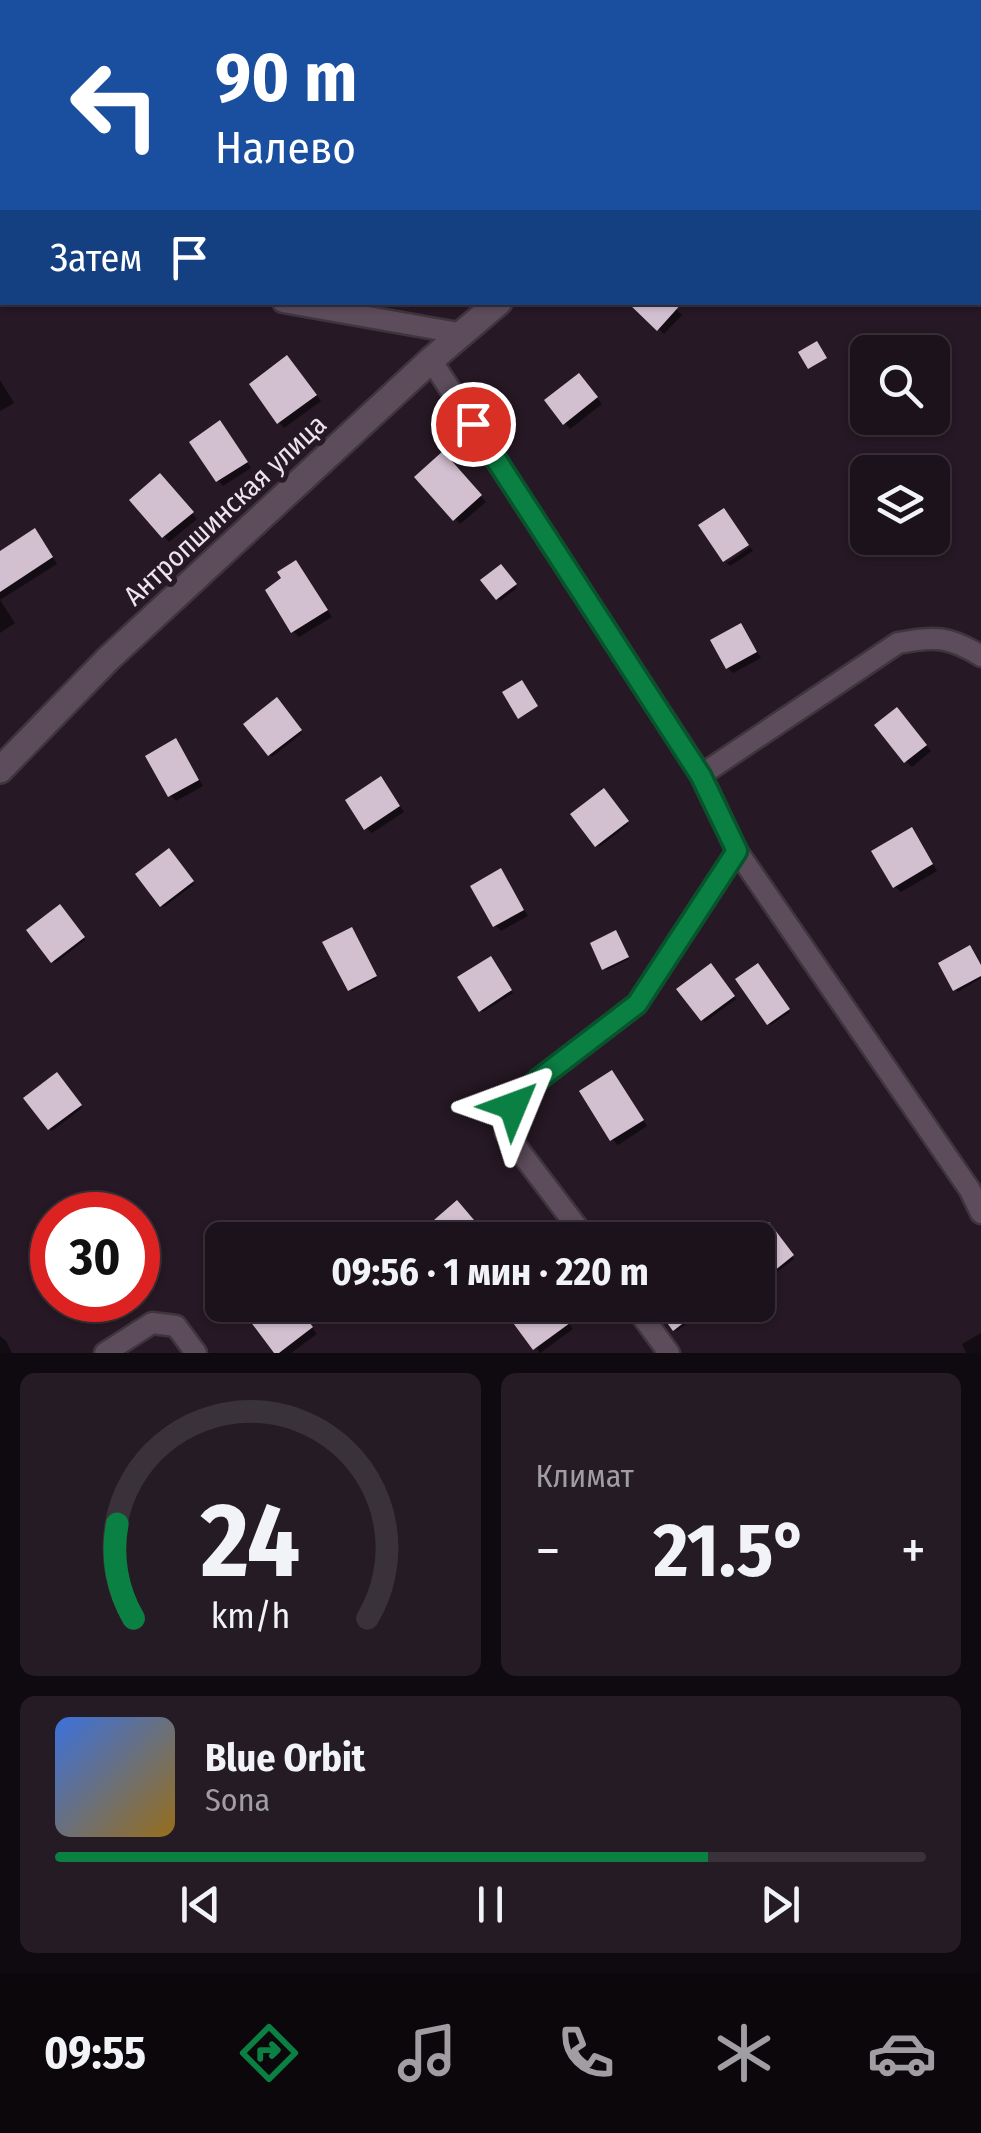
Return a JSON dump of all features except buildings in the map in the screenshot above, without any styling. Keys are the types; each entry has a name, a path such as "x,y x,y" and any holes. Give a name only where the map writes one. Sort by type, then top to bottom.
{"street":[{"path":"307,305 464,334"},
{"name":"Антропшинская улица","path":"0,770 108,659 431,360 496,305"},
{"path":"431,360 701,776 737,851 970,1190 981,1213"},
{"path":"701,776 898,643 931,636 958,642 981,656"},
{"path":"572,1222 506,1134 513,1106 539,1079 637,1004 737,851"},
{"path":"647,1322 670,1353"},
{"path":"105,1353 152,1323 176,1326 196,1353"}],"route":[{"path":"473,424 701,776 737,851 637,1004 539,1079 513,1106"}]}
